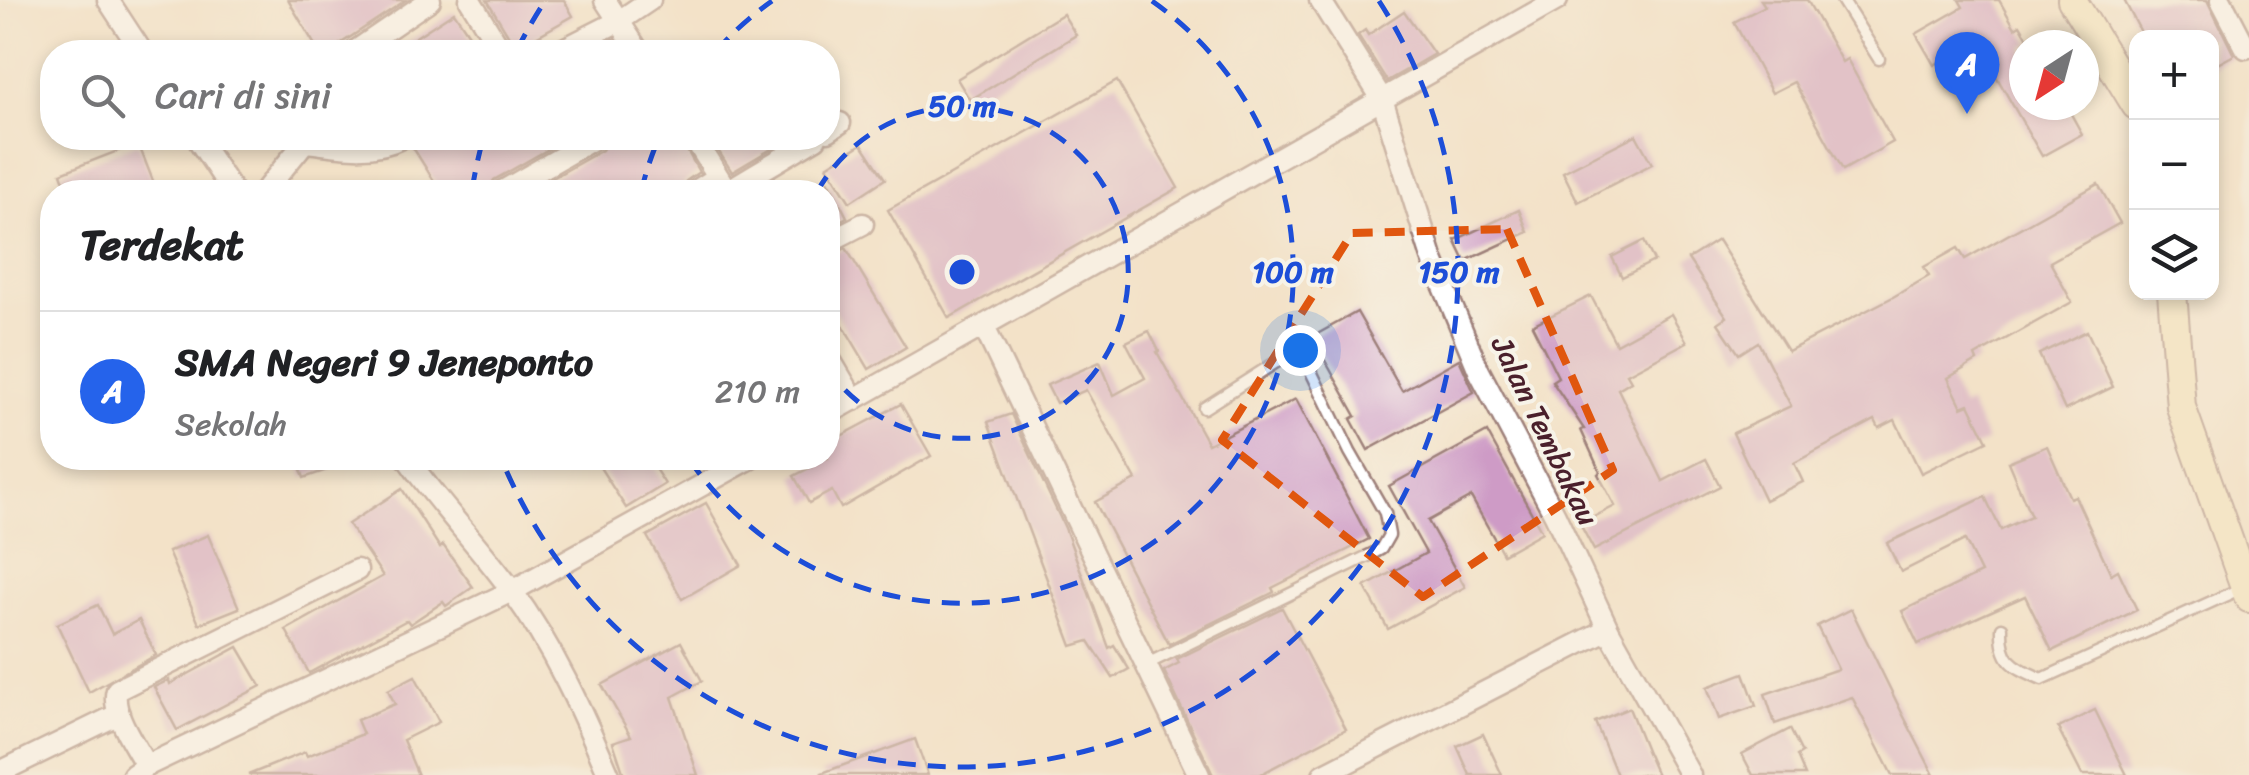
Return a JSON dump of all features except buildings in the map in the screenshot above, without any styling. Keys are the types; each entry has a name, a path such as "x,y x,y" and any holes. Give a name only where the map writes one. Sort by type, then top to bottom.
{"main road":[{"path":"2072,0 2129,94"},
{"path":"2173,300 2180,408 2247,592"}],"street":[{"path":"108,0 134,40"},
{"path":"372,40 430,0"},
{"path":"470,0 495,40"},
{"path":"605,0 631,40"},
{"path":"581,40 650,0"},
{"name":"Jalan Tembakau","path":"1320,0 1382,99 1432,258 1479,372 1555,516 1608,629 1690,775"},
{"path":"840,408 1557,0"},
{"path":"2222,0 2246,48"},
{"path":"205,150 225,180"},
{"path":"274,180 300,150"},
{"path":"522,180 574,150"},
{"path":"701,150 720,180"},
{"path":"737,180 793,150"},
{"path":"840,236 864,224"},
{"path":"984,327 1199,775"},
{"path":"840,376 854,400"},
{"path":"416,470 512,591 579,705 609,775"},
{"path":"357,570 114,693 140,770 512,591 729,470"},
{"path":"1323,775 1608,629"},
{"path":"0,772 119,714"}],"lane":[{"path":"1842,0 1879,59"},
{"path":"1146,665 1372,554 1390,536 1385,513 1350,452 1306,360 1288,354 1204,408"},
{"path":"2002,628 2002,647 2007,658 2014,666 2042,679 2247,592"}],"highlighted area":[{"path":"1507,229 1613,470 1423,597 1222,440 1352,233"}],"place":[{"name":"SMA Negeri 9 Jeneponto","path":"1967,114"}]}
